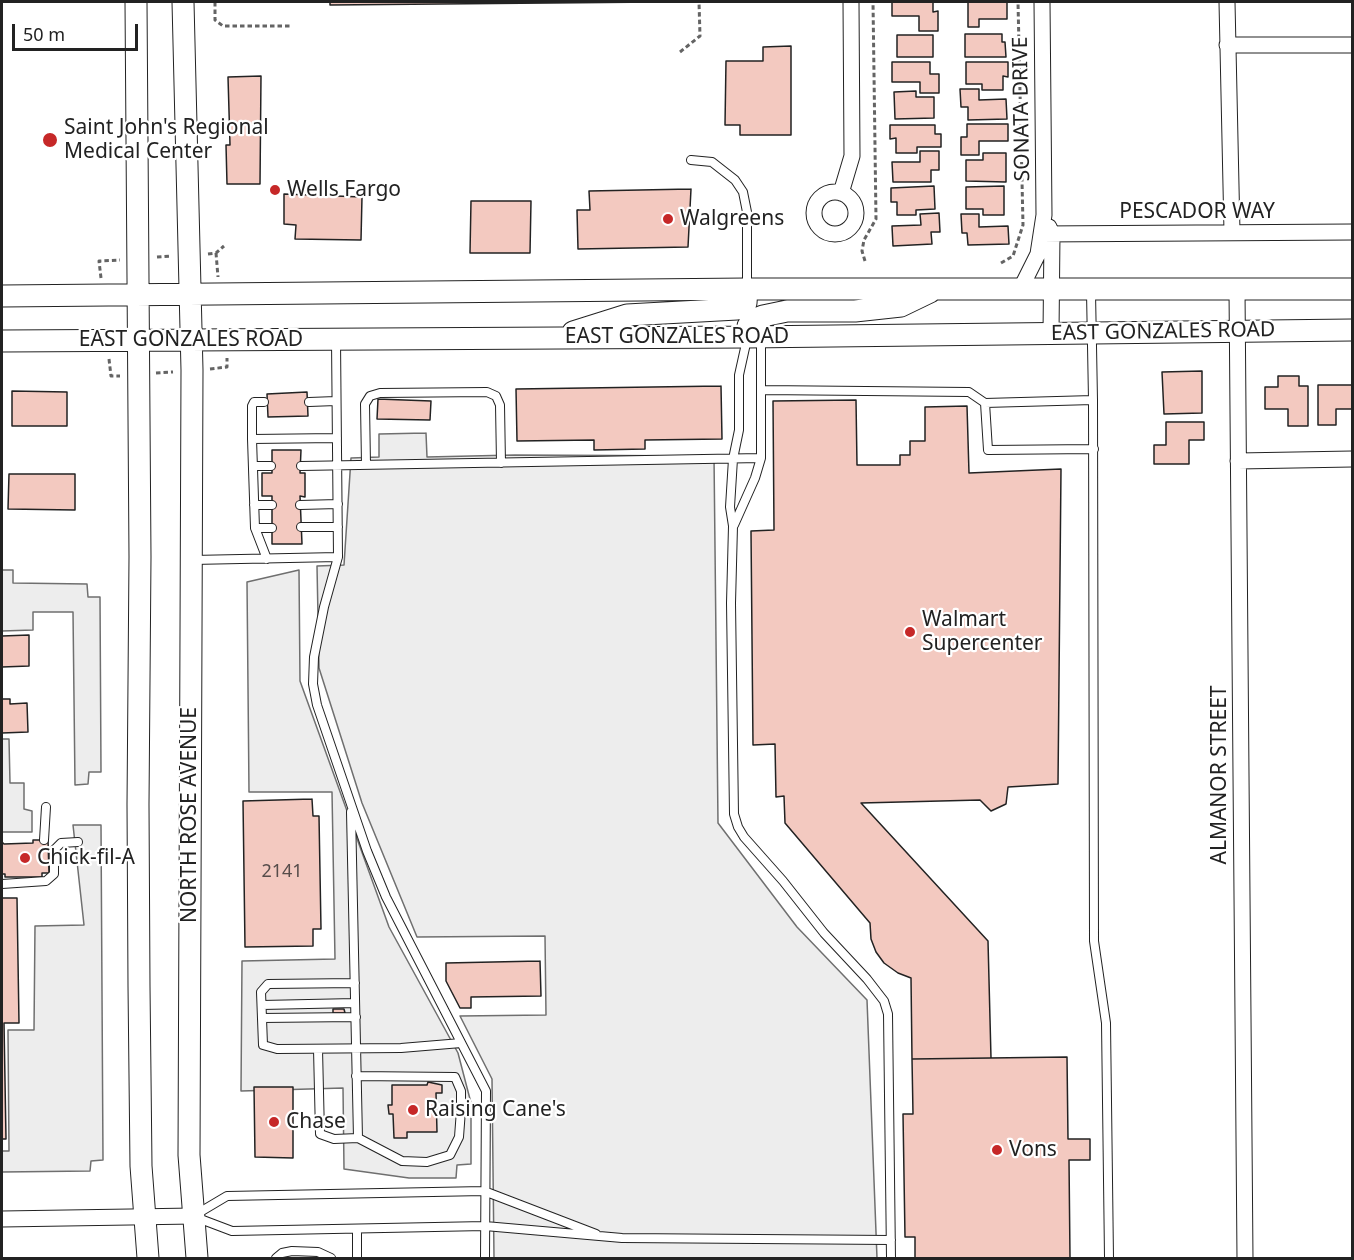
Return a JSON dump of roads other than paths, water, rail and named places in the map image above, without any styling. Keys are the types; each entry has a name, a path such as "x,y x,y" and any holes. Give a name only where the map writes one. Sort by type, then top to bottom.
{"main road":[{"path":"136,2 141,1166 148,1258"},
{"name":"NORTH ROSE AVENUE","path":"183,2 192,340 189,1155 197,1258"},
{"path":"556,338 627,315 737,309 746,303 747,289"},
{"name":"EAST GONZALES ROAD","path":"2,296 747,289 1353,289"},
{"path":"754,337 748,326 753,320 762,316 787,311 855,311 901,306 935,290"},
{"name":"EAST GONZALES ROAD","path":"2,341 754,337 1353,330"}],"street":[{"path":"841,193 852,156 851,2"},
{"name":"SONATA DRIVE","path":"1042,2 1044,215 1052,290 1051,334"},
{"path":"1227,2 1232,232"},
{"path":"1227,45 1353,45"},
{"name":"PESCADOR WAY","path":"1046,234 1353,232"},
{"name":"SONATA DRIVE","path":"1020,290 1046,234"},
{"name":"ALMANOR STREET","path":"1237,290 1245,1258"},
{"path":"1238,461 1353,459"},
{"path":"2,1219 194,1216"}],"lane":[{"path":"691,160 712,162 735,180 743,192 747,212 747,289"},
{"path":"1091,290 1094,449 1094,941 1106,1023 1108,1258"},
{"path":"733,526 755,478 761,458 762,390 754,337"},
{"path":"754,337 739,375 739,430 733,459 730,507 733,526 731,603 734,814 744,837 884,1001 888,1014 889,1040 891,1258"},
{"path":"336,339 338,557 314,657 313,684 317,705 350,802 386,897 486,1091 485,1258"},
{"path":"762,390 969,392 985,403 1093,400"},
{"path":"366,465 365,404 370,396 380,393 487,392 496,396 500,405 501,463"},
{"path":"309,402 336,401"},
{"path":"264,402 254,402 252,406 252,439 255,528 267,559"},
{"path":"985,403 988,450 1094,449"},
{"path":"252,439 337,438"},
{"path":"301,466 761,458"},
{"path":"253,466 272,466"},
{"path":"300,505 338,504"},
{"path":"254,505 272,505"},
{"path":"301,527 338,526"},
{"path":"255,528 272,528"},
{"path":"190,560 338,557"},
{"path":"350,802 358,1138"},
{"path":"44,840 46,807"},
{"path":"2,884 54,874 54,850 61,843 78,842"},
{"path":"355,983 268,984 261,992 263,1045 277,1049 318,1049 401,1048 461,1043"},
{"path":"262,1005 355,1004"},
{"path":"262,1018 356,1017"},
{"path":"318,1049 320,1134 334,1139 358,1138 402,1161 427,1162 450,1155 459,1137 461,1091 455,1077 356,1076"},
{"path":"194,1216 227,1196 484,1191 600,1235"},
{"path":"194,1216 232,1231 485,1226 622,1238 891,1240"},
{"path":"357,1229 357,1258"},
{"path":"276,1258 282,1253 292,1251 318,1252 331,1258"}],"place":[{"name":"Saint John's Regional Medical Center","path":"50,140"},
{"name":"Wells Fargo","path":"275,190"},
{"name":"Walgreens","path":"668,219"},
{"name":"Walmart Supercenter","path":"910,632"},
{"name":"Chick-fil-A","path":"25,858"},
{"name":"Raising Cane's","path":"413,1110"},
{"name":"Chase","path":"274,1122"},
{"name":"Vons","path":"997,1150"}]}
